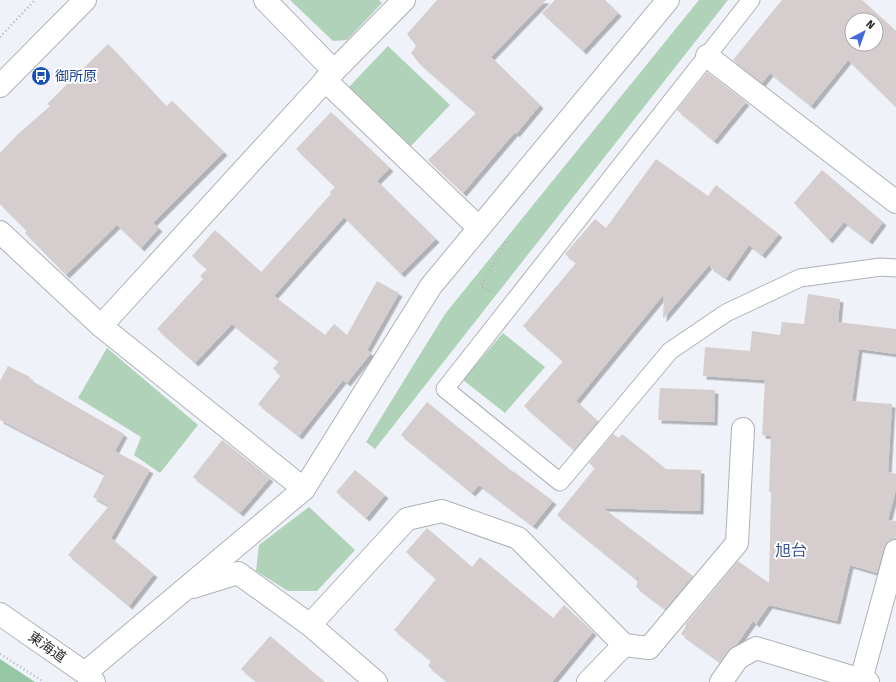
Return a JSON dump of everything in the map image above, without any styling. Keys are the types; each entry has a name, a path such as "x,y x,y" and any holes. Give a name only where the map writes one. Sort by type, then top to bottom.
{"street":[{"path":"0,86 84,0"},
{"path":"264,0 330,75 479,228"},
{"path":"101,326 330,75 404,0"},
{"path":"89,678 184,590 304,489 431,286 668,0"},
{"path":"707,56 896,202"},
{"path":"0,232 101,326 304,489"},
{"path":"310,625 407,519 442,511 518,538 624,645 649,648 738,543 743,429"},
{"path":"721,682 738,658 756,648 865,681 896,551"},
{"path":"184,590 238,573 310,625 376,682"},
{"name":"東海道","path":"0,614 89,678"},
{"path":"588,682 624,645"}],"lane":[{"path":"751,0 445,389 560,482 670,351 726,312 800,278 881,267 896,268"}],"path":[{"path":"0,37 35,0"},
{"path":"508,240 481,286 513,303"},
{"path":"0,654 44,682"}],"green space":[{"path":"290,0 379,0 382,3 347,40 333,41"},
{"path":"699,0 728,0 375,449 366,442 445,314"},
{"path":"388,46 450,105 410,147 348,88"},
{"path":"503,333 545,367 505,413 463,380"},
{"path":"107,348 198,425 160,473 134,455 141,437 78,398"},
{"path":"309,507 355,550 317,591 288,591 256,571 259,545"},
{"path":"0,659 35,682 0,682"}],"building":[{"path":"437,0 546,0 491,57 540,105 463,193 428,160 476,113 419,63 411,53 416,46 407,34"},
{"path":"555,0 605,0 618,13 583,51 542,13"},
{"path":"782,0 862,0 875,12 844,12 844,52 884,52 884,20 896,31 896,107 848,60 811,106 770,73 762,83 733,60"},
{"path":"108,44 166,106 172,101 224,152 153,223 159,228 141,248 117,225 66,275 25,233 27,231 0,204 0,153 17,135 50,106 47,104"},
{"path":"707,72 746,102 714,141 677,110"},
{"path":"331,112 390,168 377,181 436,239 401,274 344,217 274,296 325,335 334,324 347,335 377,281 399,293 367,350 371,353 347,383 343,380 299,436 258,404 281,375 273,369 279,361 232,324 195,363 157,329 203,279 200,276 207,269 192,256 215,230 261,272 331,194 330,192 335,187 296,149"},
{"path":"656,159 708,196 716,185 779,234 762,255 749,245 726,278 710,267 710,264 663,319 664,294 576,401 598,421 574,450 524,406 563,361 523,326 576,263 565,254 595,219 606,228"},
{"path":"822,170 883,222 869,241 844,222 829,240 794,203"},
{"path":"808,294 840,299 838,322 896,329 896,354 859,349 852,401 892,404 888,472 896,474 896,489 888,520 896,521 896,539 892,539 884,547 877,573 850,565 837,621 769,605 756,624 753,621 737,644 728,651 720,662 681,634 686,626 685,625 738,561 769,583 771,492 769,492 771,436 762,435 765,380 703,376 705,347 750,351 752,331 780,335 782,322 804,324"},
{"path":"8,366 30,377 29,379 124,434 115,451 150,470 111,538 154,574 129,606 68,555 109,506 93,497 105,474 0,420 0,381"},
{"path":"660,388 715,390 714,422 658,420"},
{"path":"427,402 513,472 553,501 533,526 479,485 472,493 401,435"},
{"path":"613,434 619,438 622,434 666,469 701,470 700,511 603,508 693,576 665,609 636,587 639,575 636,579 557,515 595,468 589,463"},
{"path":"222,440 270,478 240,513 193,477"},
{"path":"355,470 385,495 366,518 336,492"},
{"path":"427,528 472,567 480,557 553,618 564,605 593,632 552,682 447,682 428,666 431,661 394,630 436,579 406,552"},
{"path":"270,636 325,682 257,682 241,669"}],"place":[{"name":"御所原","path":"41,76"}],"district":[{"name":"旭台","path":"791,550"}]}
